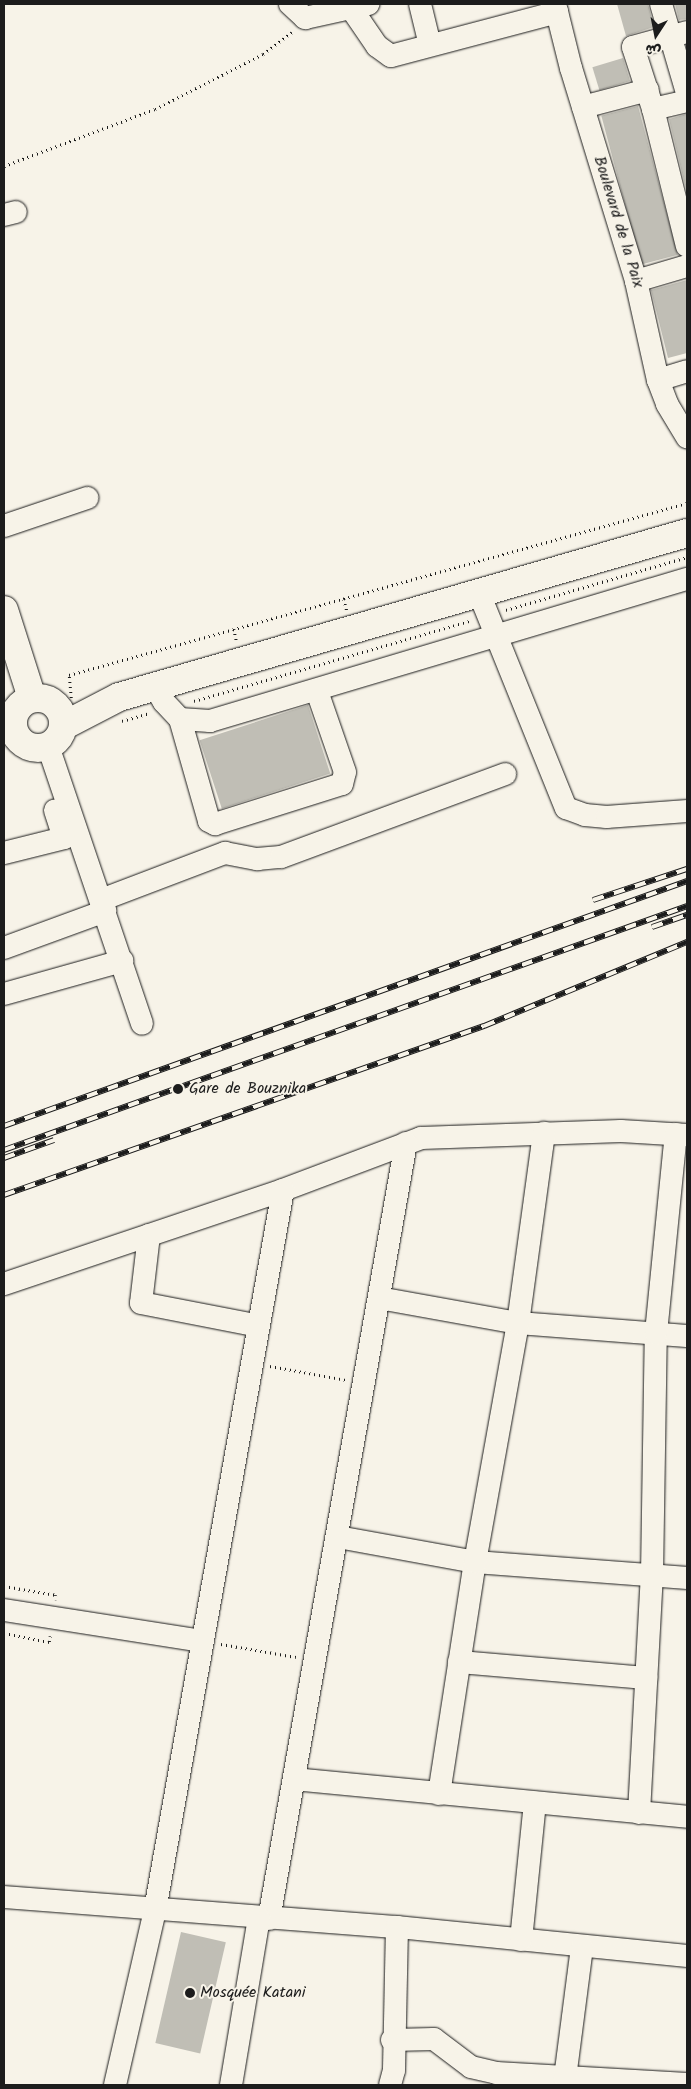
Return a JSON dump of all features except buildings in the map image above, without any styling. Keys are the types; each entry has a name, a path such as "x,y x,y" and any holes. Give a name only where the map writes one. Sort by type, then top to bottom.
{"main road":[{"path":"4,610 34,724 117,710 168,705 488,615 687,533"}],"street":[{"path":"420,4 430,45"},
{"path":"661,4 678,35 687,93"},
{"path":"298,11 359,6 382,52 396,55 528,11 556,8"},
{"name":"Boulevard de la Paix","path":"556,8 583,107 636,281 658,380 667,404 687,437"},
{"path":"678,35 633,47 651,99 687,246"},
{"path":"583,107 651,99 687,101"},
{"path":"636,281 687,266"},
{"path":"658,380 687,372"},
{"path":"4,526 87,498"},
{"path":"168,705 210,721 316,691 488,615 687,579"},
{"path":"488,615 566,808 585,815 607,817 687,811"},
{"path":"168,705 209,821 215,824 342,784 345,772 316,691"},
{"path":"4,852 64,838 34,724"},
{"path":"34,724 103,906 142,1024"},
{"path":"4,948 225,853 257,859 281,858 505,774"},
{"path":"4,994 122,961"},
{"path":"439,1794 475,1562 518,1323 544,1133"},
{"path":"4,1284 283,1190 406,1143 433,1136 544,1133 681,1134 656,1333 652,1576 639,1813"},
{"path":"230,2085 294,1779 406,1143"},
{"path":"117,2084 155,1910 283,1190"},
{"path":"149,1235 141,1303 259,1326"},
{"path":"379,1298 518,1323 687,1336"},
{"path":"338,1537 475,1562 687,1578"},
{"path":"4,1610 202,1641"},
{"path":"459,1662 646,1678"},
{"path":"294,1779 687,1817"},
{"path":"521,1940 535,1803"},
{"path":"4,1897 398,1928 687,1956"},
{"path":"390,2085 394,2070 392,2040 398,1928"},
{"path":"565,2078 582,1947"},
{"path":"392,2040 434,2039 471,2067 496,2074 648,2084 687,2084"}],"path":[{"path":"4,166 108,129 200,87 275,46 298,11"},
{"path":"34,724 69,675 687,502"},
{"path":"117,710 168,705 687,557"},
{"path":"252,1363 364,1384"},
{"path":"202,1641 315,1660"}],"railway":[{"path":"593,900 687,869"},
{"path":"4,1126 687,881"},
{"path":"4,1150 687,906"},
{"path":"652,927 687,915"},
{"path":"4,1195 484,1026 687,942"},
{"path":"4,1158 54,1140"}],"place":[{"name":"Gare de Bouznika","path":"178,1089"},
{"name":"Mosquée Katani","path":"190,1993"}]}
